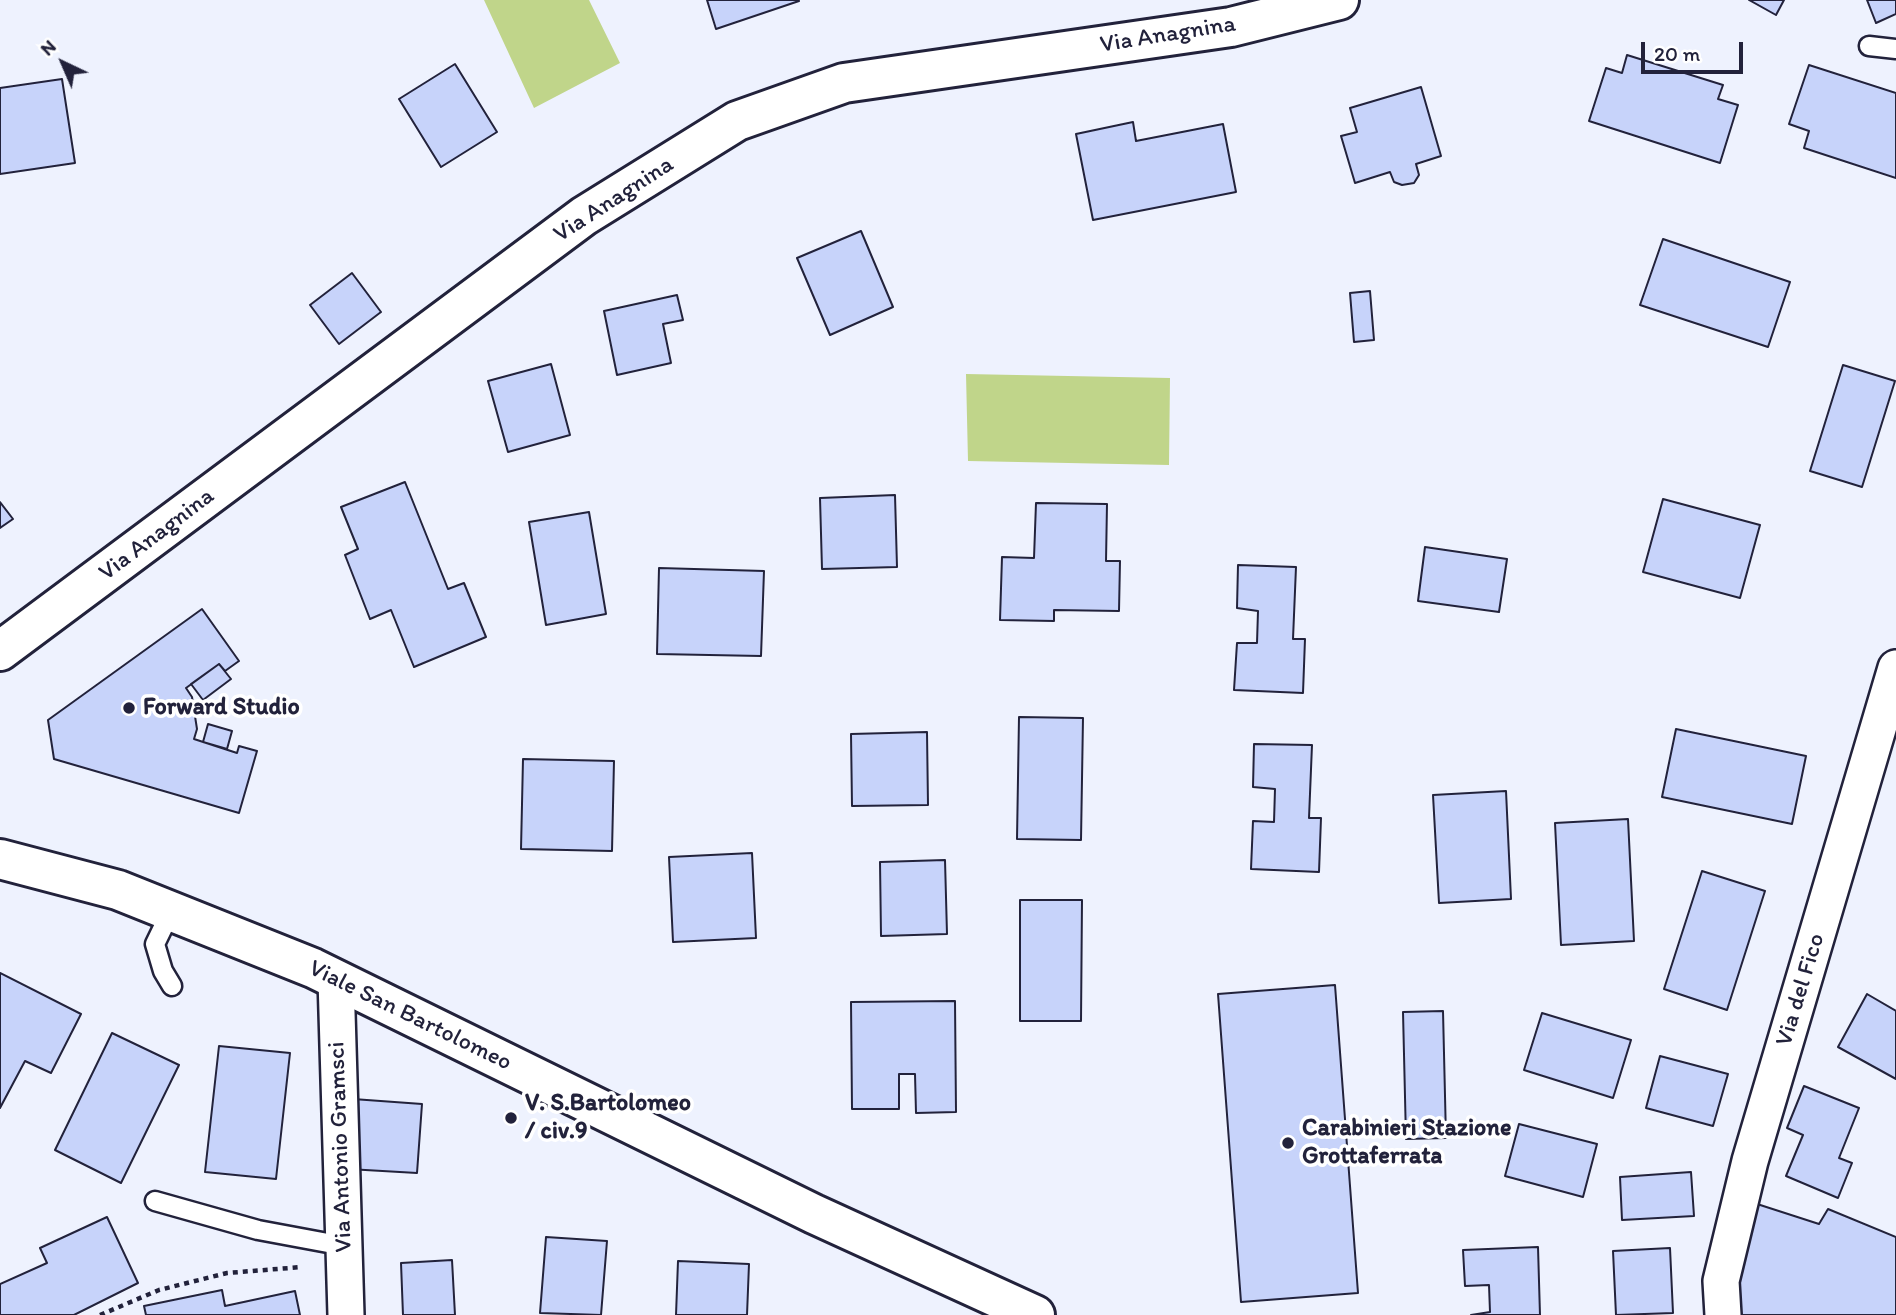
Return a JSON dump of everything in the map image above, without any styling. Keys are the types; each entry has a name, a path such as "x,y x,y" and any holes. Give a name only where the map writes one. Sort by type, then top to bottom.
{"main road":[{"name":"Via Anagnina","path":"0,651 584,216 737,121 844,83 1231,27 1339,0"},
{"name":"Viale San Bartolomeo","path":"0,859 118,890 282,955 814,1214 1035,1315"}],"street":[{"name":"Via del Fico","path":"1723,1315 1721,1281 1750,1161 1896,668"},
{"name":"Via Antonio Gramsci","path":"336,979 346,1315"}],"lane":[{"path":"1869,46 1896,49"},
{"path":"171,911 155,944 163,971 172,986"},
{"path":"155,1202 345,1255"}],"path":[{"path":"100,1315 159,1290 227,1273 345,1255"}],"green space":[{"path":"484,0 589,0 620,63 534,108"},
{"path":"966,374 1170,378 1169,465 968,461"}],"building":[{"path":"707,0 798,0 799,1 716,29"},
{"path":"1749,0 1784,0 1776,15"},
{"path":"1867,0 1896,0 1896,14 1876,23"},
{"path":"1627,55 1723,85 1718,99 1738,105 1720,163 1589,121 1606,68 1622,73"},
{"path":"455,64 497,132 441,167 399,99"},
{"path":"1809,65 1896,93 1896,178 1804,148 1809,131 1789,124"},
{"path":"62,79 75,163 0,174 0,88"},
{"path":"1421,87 1441,156 1416,164 1419,175 1414,183 1402,185 1394,182 1390,172 1355,183 1341,136 1357,132 1350,108"},
{"path":"1133,122 1136,141 1223,124 1236,192 1093,220 1076,134"},
{"path":"861,231 893,307 830,335 797,258"},
{"path":"1663,239 1790,282 1768,347 1640,305"},
{"path":"352,273 381,312 339,344 310,305"},
{"path":"1370,291 1374,340 1354,342 1350,293"},
{"path":"677,295 683,320 663,324 671,363 617,375 604,311"},
{"path":"551,364 570,435 508,452 488,381"},
{"path":"1843,365 1895,381 1862,487 1810,471"},
{"path":"405,482 448,589 464,583 486,637 414,667 391,610 370,619 345,555 358,549 341,507"},
{"path":"895,495 897,567 822,569 820,498"},
{"path":"1663,499 1760,525 1740,598 1643,572"},
{"path":"0,502 13,519 0,528"},
{"path":"1036,503 1107,504 1106,561 1120,561 1119,611 1054,610 1054,621 1000,620 1002,557 1034,558"},
{"path":"589,512 606,614 546,625 529,522"},
{"path":"1425,547 1507,559 1499,612 1418,601"},
{"path":"1238,565 1296,567 1293,639 1305,639 1303,693 1234,690 1237,643 1257,643 1258,611 1237,608"},
{"path":"659,568 764,571 761,656 657,654"},
{"name":"Forward Studio","path":"202,609 239,661 225,671 219,664 186,688 192,697 197,729 194,739 237,753 239,746 257,751 239,813 54,759 48,720"},
{"path":"219,664 231,679 203,700 191,684"},
{"path":"1019,717 1083,718 1081,840 1017,839"},
{"path":"208,724 232,731 227,749 203,742"},
{"path":"1676,729 1806,756 1792,824 1662,797"},
{"path":"927,732 928,805 852,806 851,734"},
{"path":"1254,744 1312,745 1309,818 1321,818 1319,872 1251,869 1253,821 1274,822 1275,789 1253,787"},
{"path":"523,759 614,761 612,851 521,849"},
{"path":"1506,791 1511,899 1439,903 1433,795"},
{"path":"1628,819 1634,941 1561,945 1555,823"},
{"path":"752,853 756,938 673,942 669,857"},
{"path":"945,860 947,934 881,936 880,862"},
{"path":"1702,871 1765,891 1727,1010 1664,989"},
{"path":"1020,900 1082,900 1081,1021 1020,1021"},
{"path":"0,973 81,1014 51,1073 25,1061 0,1108"},
{"name":"Carabinieri Stazione Grottaferrata","path":"1335,985 1358,1293 1241,1302 1218,994"},
{"path":"1867,994 1896,1011 1896,1079 1838,1047"},
{"path":"955,1001 956,1112 916,1113 915,1074 899,1074 899,1109 852,1109 851,1002"},
{"path":"1443,1011 1446,1138 1406,1139 1403,1012"},
{"path":"1542,1013 1631,1040 1613,1098 1524,1070"},
{"path":"112,1033 179,1065 121,1183 55,1150"},
{"path":"219,1046 290,1053 276,1179 205,1172"},
{"path":"1660,1056 1728,1074 1713,1126 1646,1108"},
{"path":"1804,1086 1859,1108 1839,1158 1852,1163 1838,1198 1786,1176 1803,1135 1787,1128"},
{"path":"353,1099 422,1104 417,1173 348,1169"},
{"path":"1519,1124 1597,1144 1583,1197 1505,1176"},
{"path":"1691,1172 1694,1216 1622,1220 1620,1177"},
{"path":"1754,1203 1819,1224 1828,1209 1896,1237 1896,1315 1736,1315 1738,1262"},
{"path":"107,1217 138,1283 74,1315 0,1315 0,1284 47,1263 40,1248"},
{"path":"546,1237 607,1241 601,1315 540,1313"},
{"path":"1538,1247 1540,1315 1471,1315 1490,1312 1489,1285 1465,1286 1463,1250"},
{"path":"1670,1248 1673,1313 1616,1315 1613,1251"},
{"path":"452,1260 455,1315 403,1315 401,1263"},
{"path":"678,1261 749,1264 747,1315 676,1315"},
{"path":"222,1290 225,1306 295,1291 300,1315 146,1315 144,1306"}],"place":[{"name":"Forward Studio","path":"129,708"},
{"name":"V. S.Bartolomeo / civ.9","path":"511,1118"},
{"name":"Carabinieri Stazione Grottaferrata","path":"1288,1143"}]}
